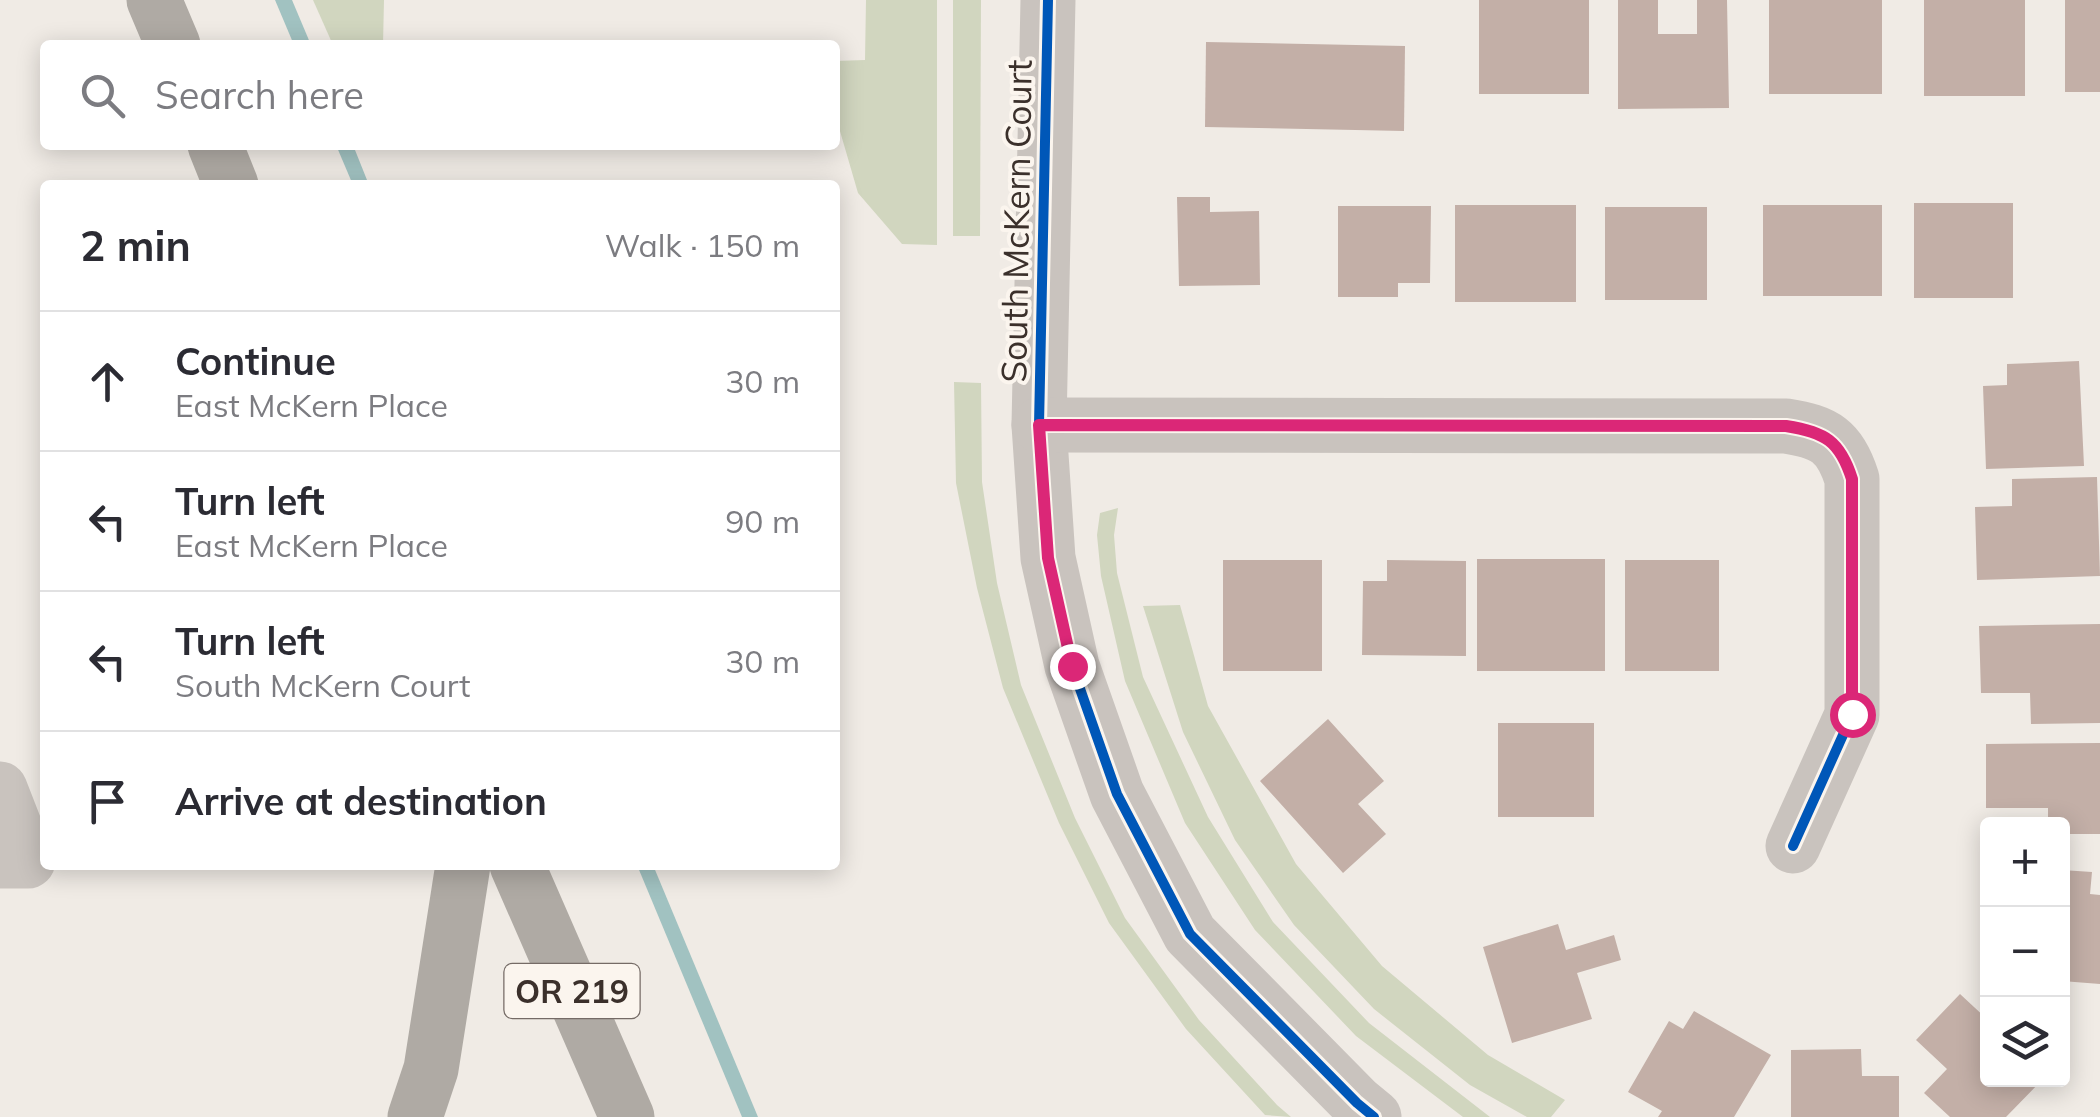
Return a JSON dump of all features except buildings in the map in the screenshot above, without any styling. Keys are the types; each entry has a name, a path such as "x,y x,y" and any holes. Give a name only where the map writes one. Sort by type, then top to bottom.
{"highway":[{"path":"154,0 171,40"},
{"path":"217,150 230,180"},
{"path":"415,1117 431,1069 462,870"},
{"name":"OR 219","path":"518,870 627,1117"}],"street":[{"name":"South McKern Court","path":"1048,0 1039,425 1048,558 1072,666 1117,794 1190,934 1374,1117"},
{"path":"1039,425 1786,426 1813,430 1833,442 1846,459 1852,479 1852,714 1793,846"},
{"path":"0,789 28,861 0,861"}],"green space":[{"path":"313,0 384,0 383,40 331,40"},
{"path":"866,0 937,0 937,245 902,244 858,193 840,131 840,61 865,60"},
{"path":"953,0 981,0 980,236 953,236"},
{"path":"954,382 981,383 982,482 997,583 1021,685 1075,818 1125,918 1199,1020 1291,1117 1265,1115 1186,1029 1109,923 1059,823 1003,688 977,588 956,483"},
{"path":"1118,508 1114,535 1117,573 1143,677 1208,817 1273,922 1369,1023 1490,1117 1463,1117 1356,1036 1255,930 1185,823 1125,681 1101,576 1097,535 1100,513"},
{"path":"1180,605 1208,706 1296,864 1382,966 1488,1055 1565,1100 1551,1117 1527,1117 1470,1085 1374,1009 1294,925 1235,840 1183,732 1143,606"}],"water":[{"path":"275,0 292,0 309,40 292,40"},
{"path":"338,150 355,150 367,180 351,180"},
{"path":"639,870 655,870 758,1117 742,1117"}],"cycle path":[{"path":"1048,0 1039,425 1048,558 1072,666 1117,794 1190,934 1374,1117"},
{"path":"1039,425 1786,426 1821,435 1836,447 1852,479 1852,715 1793,846"}],"route":[{"path":"1072,666 1048,558 1039,425 1786,426 1813,430 1833,442 1846,459 1852,479 1852,714"}]}
